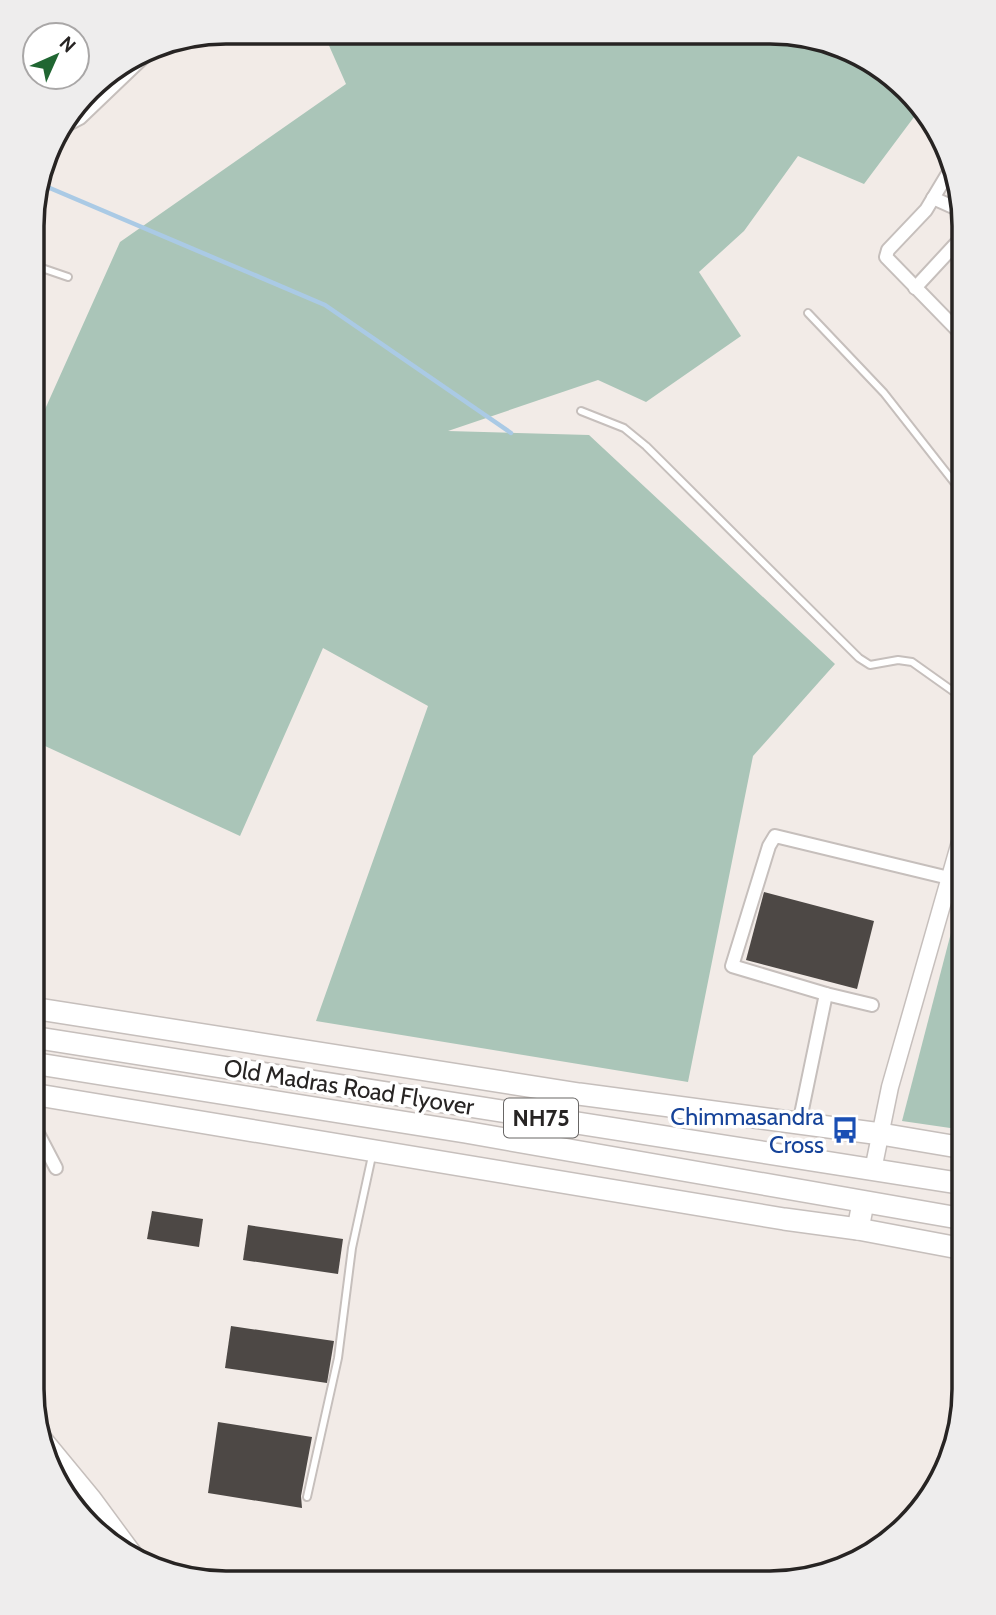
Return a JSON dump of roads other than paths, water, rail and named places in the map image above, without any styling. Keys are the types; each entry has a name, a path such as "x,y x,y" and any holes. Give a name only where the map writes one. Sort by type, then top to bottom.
{"main road":[{"path":"44,1010 579,1094 881,1133 952,1146"},
{"name":"Old Madras Road Flyover","path":"44,1039 873,1170"},
{"name":"Old Madras Road Flyover","path":"44,1065 465,1132 863,1203"},
{"path":"44,1096 783,1219 858,1229 952,1247"},
{"name":"NH75","path":"873,1170 952,1182"},
{"path":"858,1229 863,1203"},
{"name":"NH75","path":"863,1203 952,1217"}],"street":[{"path":"78,119 128,72"},
{"path":"946,177 933,198 886,253 887,259 952,325"},
{"path":"933,198 951,206"},
{"path":"915,288 952,248"},
{"path":"872,1005 733,966 768,846 775,836 952,879"},
{"path":"873,1170 890,1087 952,895"},
{"path":"799,1124 826,994"},
{"path":"44,1145 56,1168"},
{"path":"67,1477 118,1536"}],"lane":[{"path":"44,269 68,277"},
{"path":"808,313 884,393 952,480"},
{"path":"581,411 624,428 646,446 859,658 870,665 898,660 912,662 952,690"},
{"path":"307,1497 338,1358 352,1248 373,1151"}],"waterway":[{"path":"48,187 325,305 511,433"}],"place":[{"name":"Chimmasandra Cross","path":"845,1130"}]}
